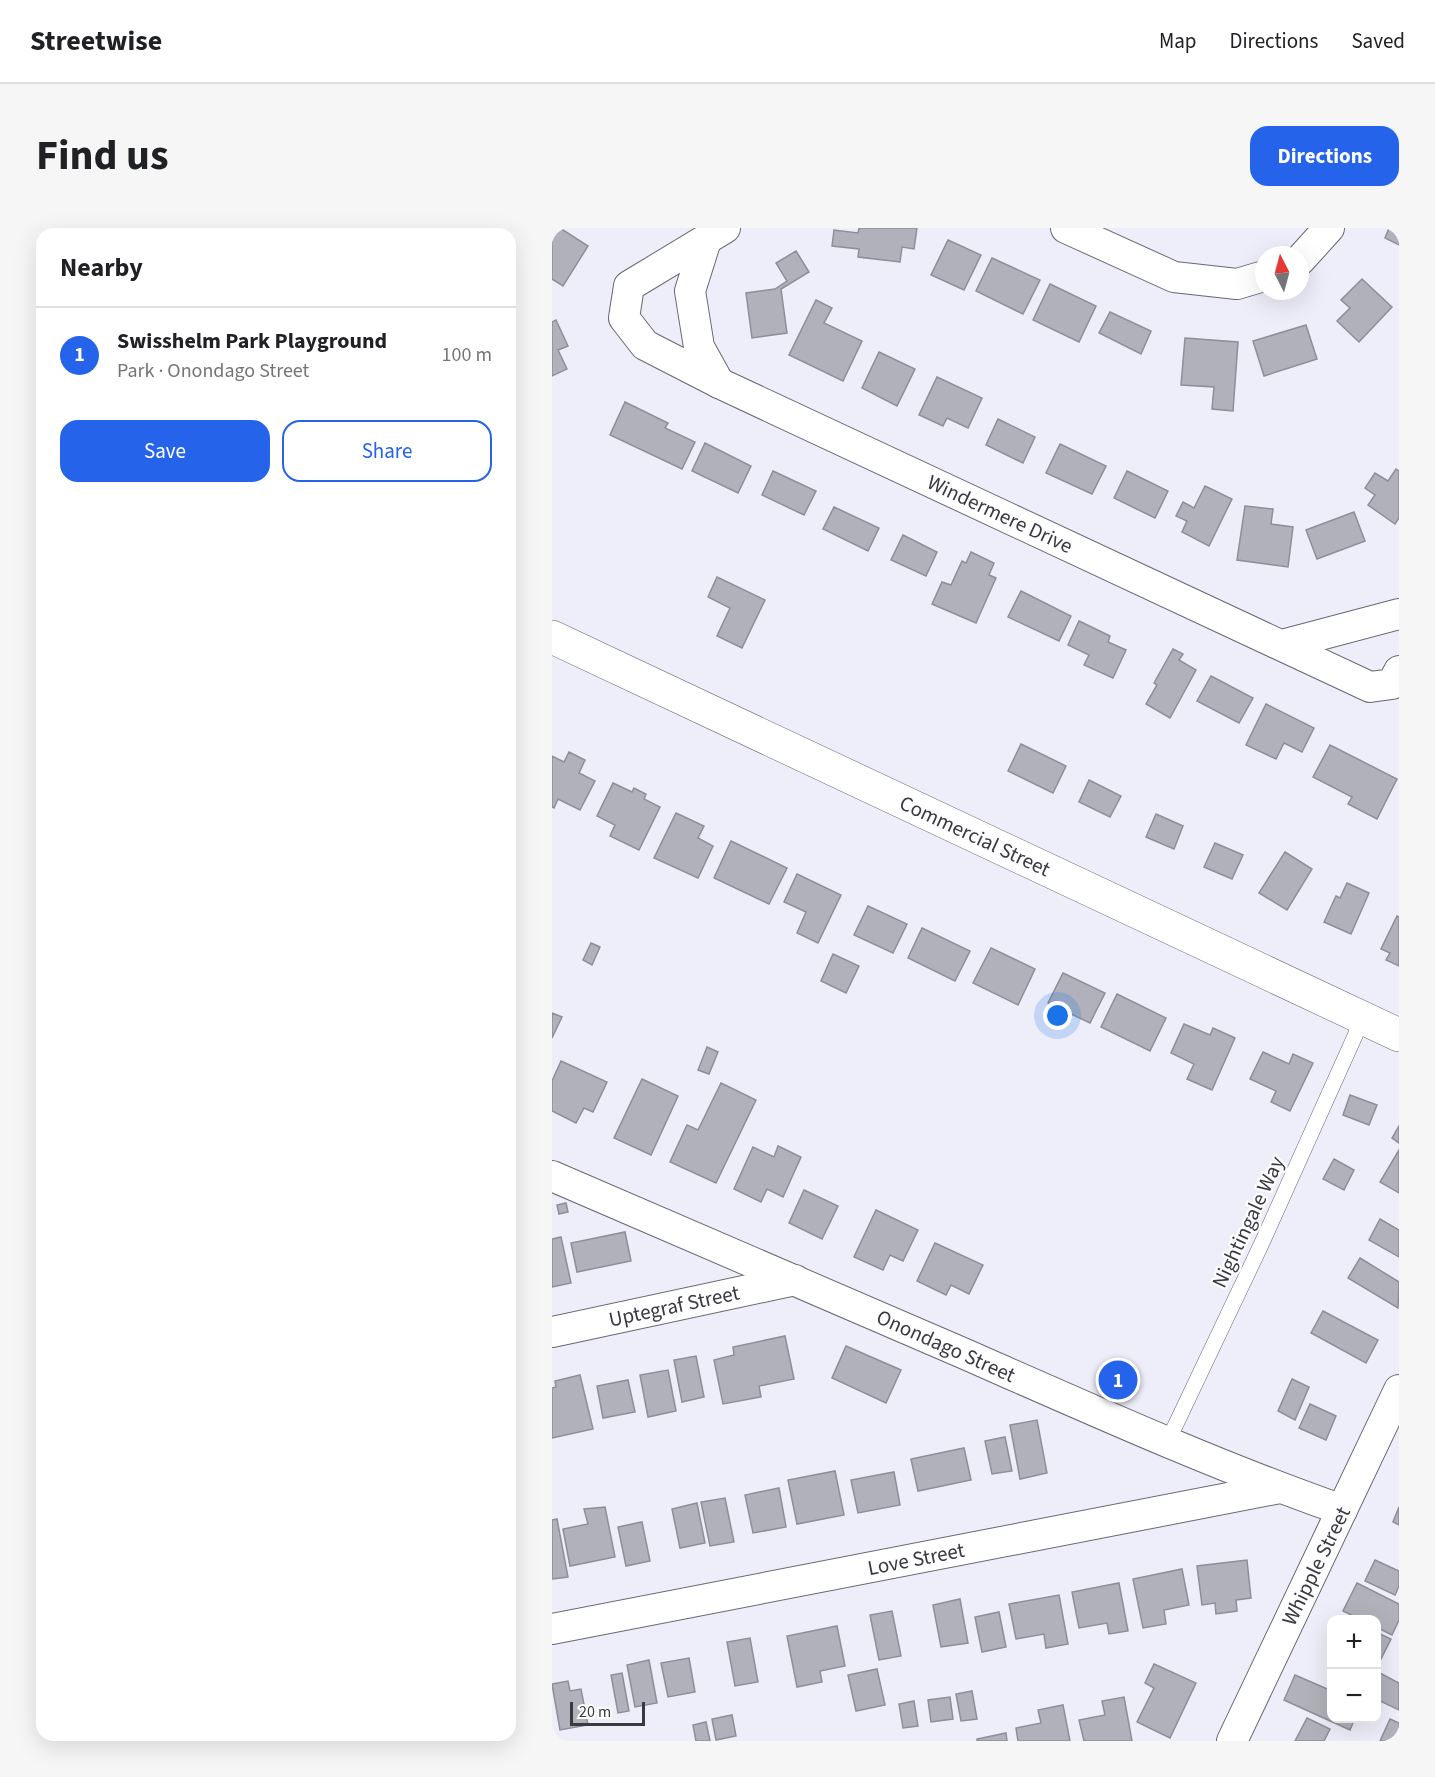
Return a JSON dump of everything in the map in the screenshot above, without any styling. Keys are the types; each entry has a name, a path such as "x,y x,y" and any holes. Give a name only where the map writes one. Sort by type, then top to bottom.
{"main road":[{"name":"Commercial Street","path":"552,636 1399,1035"}],"street":[{"path":"1066,228 1174,277 1238,284 1255,279"},
{"path":"1309,250 1329,228"},
{"name":"Windermere Drive","path":"715,234 690,291 699,347 718,383"},
{"name":"Windermere Drive","path":"715,234 629,286 624,318 645,345 718,383 1370,687 1392,684 1399,671"},
{"path":"1281,645 1399,614"},
{"name":"Onondago Street","path":"552,1176 1167,1443 1342,1510"},
{"name":"Uptegraf Street","path":"552,1332 795,1280"},
{"name":"Whipple Street","path":"1232,1741 1399,1390"},
{"name":"Love Street","path":"552,1629 1280,1488"}],"lane":[{"name":"Nightingale Way","path":"1167,1443 1261,1245 1363,1018"}],"building":[{"path":"555,228 560,228 588,246 563,286 552,279 552,232"},
{"path":"859,228 917,228 914,249 902,247 900,262 858,257 859,249 832,246 834,230 858,233"},
{"path":"1389,228 1399,228 1399,245 1385,238"},
{"path":"948,240 981,255 964,290 931,275"},
{"path":"796,251 809,272 781,289 787,333 752,338 746,293 775,289 787,281 776,263"},
{"path":"992,258 1040,280 1023,314 976,291"},
{"path":"1362,279 1392,307 1359,342 1337,321 1350,308 1341,300"},
{"path":"1050,284 1096,306 1079,342 1033,320"},
{"path":"816,300 832,308 824,323 862,341 843,381 789,355"},
{"path":"1110,312 1151,331 1141,354 1099,333"},
{"path":"556,320 568,346 558,350 567,369 552,376 552,322"},
{"path":"1306,325 1317,359 1264,376 1253,341"},
{"path":"1185,338 1238,342 1233,411 1212,409 1214,387 1181,385"},
{"path":"879,352 915,369 897,406 862,388"},
{"path":"937,377 982,398 968,428 947,418 943,426 919,415"},
{"path":"625,402 668,423 665,428 695,442 682,469 610,435"},
{"path":"998,419 1035,437 1023,463 986,445"},
{"path":"705,443 751,466 738,493 692,471"},
{"path":"1060,444 1106,466 1092,494 1046,473"},
{"path":"1396,469 1399,471 1399,518 1395,524 1368,505 1375,495 1365,488 1375,473 1388,481"},
{"path":"773,471 816,491 804,515 762,495"},
{"path":"1127,471 1168,491 1155,518 1114,498"},
{"path":"1205,486 1232,499 1209,546 1182,532 1187,521 1176,516 1183,502 1194,508"},
{"path":"1245,506 1273,509 1271,524 1293,527 1288,567 1237,560"},
{"path":"834,507 879,528 868,551 823,529"},
{"path":"1354,512 1365,541 1317,559 1306,530"},
{"path":"903,535 937,552 926,576 891,560"},
{"path":"971,552 994,563 989,575 996,578 976,623 932,604 942,582 951,585 962,561 966,563"},
{"path":"717,577 765,600 742,648 717,636 730,608 708,597"},
{"path":"1021,591 1071,616 1059,641 1008,617"},
{"path":"1079,621 1110,636 1108,642 1126,650 1113,678 1084,665 1089,655 1068,645"},
{"path":"1173,649 1183,654 1179,660 1196,670 1170,718 1146,704 1157,685 1154,683"},
{"path":"1211,676 1253,698 1239,723 1197,701"},
{"path":"1266,704 1314,728 1302,752 1284,743 1276,759 1246,745"},
{"path":"1021,744 1066,766 1053,793 1008,771"},
{"path":"1330,745 1397,779 1377,819 1348,804 1352,797 1313,777"},
{"path":"569,752 585,760 579,773 595,781 580,810 558,799 554,808 552,807 552,756 564,762"},
{"path":"1089,780 1121,796 1110,817 1079,802"},
{"path":"613,783 632,792 634,788 646,794 644,799 660,807 639,850 610,836 615,825 597,816"},
{"path":"676,813 704,826 698,838 713,846 698,878 654,858"},
{"path":"1156,814 1183,826 1174,849 1146,837"},
{"path":"731,841 787,868 769,904 714,878"},
{"path":"1215,843 1243,855 1232,879 1204,867"},
{"path":"1285,852 1312,869 1287,910 1259,893"},
{"path":"797,874 841,895 818,943 797,933 806,912 784,902"},
{"path":"1347,883 1369,893 1351,934 1324,922 1336,896 1340,898"},
{"path":"868,906 907,924 893,953 854,935"},
{"path":"1397,916 1399,917 1399,966 1386,960 1390,953 1381,949"},
{"path":"922,928 970,951 955,981 908,958"},
{"path":"591,943 600,947 592,965 583,960"},
{"path":"991,948 1035,969 1018,1005 973,983"},
{"path":"833,954 859,966 846,993 821,981"},
{"path":"1063,973 1105,993 1090,1023 1048,1003"},
{"path":"1117,994 1166,1018 1150,1051 1101,1027"},
{"path":"552,1013 562,1017 552,1038"},
{"path":"1184,1024 1210,1035 1213,1028 1235,1038 1212,1090 1187,1079 1194,1064 1171,1053"},
{"path":"707,1047 718,1052 709,1074 698,1070"},
{"path":"1263,1052 1289,1064 1293,1054 1313,1063 1290,1111 1271,1102 1276,1091 1250,1079"},
{"path":"561,1061 607,1082 593,1112 584,1108 576,1123 552,1111 552,1081"},
{"path":"642,1079 678,1096 651,1155 614,1138"},
{"path":"721,1083 756,1100 716,1183 670,1162 687,1125 698,1130"},
{"path":"1350,1095 1377,1105 1369,1125 1343,1115"},
{"path":"1399,1126 1399,1143 1392,1138"},
{"path":"778,1146 801,1157 783,1197 767,1189 761,1202 734,1189 753,1147 774,1157"},
{"path":"1399,1150 1399,1193 1380,1182"},
{"path":"1334,1159 1354,1170 1344,1190 1323,1179"},
{"path":"804,1190 838,1206 822,1239 789,1223"},
{"path":"566,1203 568,1212 559,1214 557,1205"},
{"path":"876,1210 918,1230 903,1261 890,1255 883,1270 854,1257"},
{"path":"1380,1219 1399,1230 1399,1257 1369,1240"},
{"path":"625,1232 631,1261 577,1272 571,1243"},
{"path":"561,1237 571,1283 552,1287 552,1239"},
{"path":"935,1243 983,1265 969,1294 951,1285 946,1295 917,1281"},
{"path":"1360,1258 1399,1282 1398,1308 1348,1278"},
{"path":"1323,1311 1378,1340 1366,1363 1311,1333"},
{"path":"785,1336 794,1379 759,1386 761,1397 723,1404 714,1360 734,1355 733,1347"},
{"path":"846,1346 901,1370 886,1403 832,1378"},
{"path":"696,1356 704,1397 682,1402 674,1360"},
{"path":"668,1370 676,1411 648,1417 640,1375"},
{"path":"580,1375 593,1429 552,1438 552,1388 556,1387 555,1381"},
{"path":"1292,1379 1309,1387 1295,1420 1278,1411"},
{"path":"628,1380 635,1412 603,1418 597,1386"},
{"path":"1310,1404 1336,1416 1326,1440 1299,1428"},
{"path":"1037,1420 1047,1473 1020,1479 1010,1425"},
{"path":"1005,1437 1012,1471 992,1474 985,1441"},
{"path":"964,1448 971,1480 918,1491 911,1459"},
{"path":"835,1471 844,1515 797,1524 788,1480"},
{"path":"894,1472 900,1505 858,1513 851,1480"},
{"path":"779,1488 786,1527 753,1533 745,1495"},
{"path":"725,1498 734,1542 710,1546 701,1502"},
{"path":"697,1503 705,1543 680,1548 672,1509"},
{"path":"605,1507 615,1557 570,1566 563,1529 588,1524 584,1509"},
{"path":"1399,1507 1399,1525 1393,1522"},
{"path":"557,1519 568,1577 552,1579 552,1520"},
{"path":"642,1522 650,1561 626,1566 618,1527"},
{"path":"1247,1560 1251,1598 1236,1600 1237,1611 1216,1614 1215,1603 1202,1605 1197,1566"},
{"path":"1375,1560 1399,1571 1399,1586 1395,1595 1365,1581"},
{"path":"1182,1569 1189,1605 1164,1610 1166,1624 1143,1628 1133,1579"},
{"path":"1119,1583 1128,1631 1109,1634 1107,1623 1079,1628 1072,1592"},
{"path":"1357,1583 1399,1604 1399,1620 1392,1635 1381,1630 1381,1615 1351,1615 1343,1611"},
{"path":"1059,1595 1068,1644 1046,1648 1044,1634 1016,1639 1009,1604"},
{"path":"960,1599 968,1643 941,1647 933,1605"},
{"path":"892,1611 901,1656 879,1660 870,1615"},
{"path":"999,1612 1006,1647 982,1652 975,1617"},
{"path":"837,1626 845,1666 820,1671 822,1682 797,1687 787,1636"},
{"path":"1381,1634 1391,1639 1381,1659"},
{"path":"750,1638 758,1682 735,1686 727,1642"},
{"path":"689,1658 695,1692 668,1697 661,1663"},
{"path":"649,1660 657,1703 635,1707 627,1665"},
{"path":"1154,1664 1196,1683 1170,1738 1137,1722 1154,1688 1145,1683"},
{"path":"877,1669 885,1705 856,1711 848,1675"},
{"path":"622,1673 629,1711 618,1713 611,1675"},
{"path":"1381,1674 1399,1683 1399,1710 1381,1701"},
{"path":"1295,1675 1327,1689 1327,1720 1284,1700"},
{"path":"568,1681 570,1691 581,1689 588,1725 560,1730 552,1684"},
{"path":"972,1691 977,1719 961,1721 956,1694"},
{"path":"950,1697 953,1719 931,1722 928,1700"},
{"path":"1124,1697 1132,1741 1084,1741 1079,1720 1105,1715 1102,1701"},
{"path":"914,1701 918,1726 903,1728 899,1704"},
{"path":"1063,1705 1070,1741 1018,1741 1016,1728 1041,1723 1038,1710"},
{"path":"732,1715 736,1736 716,1740 712,1719"},
{"path":"1307,1718 1330,1729 1324,1741 1295,1741"},
{"path":"1390,1719 1399,1723 1399,1741 1380,1741"},
{"path":"706,1722 710,1741 696,1741 693,1725"},
{"path":"1335,1723 1353,1723 1350,1730"},
{"path":"1006,1733 1007,1741 977,1741 977,1739"}],"place":[{"name":"Swisshelm Park Playground","path":"1118,1380"}]}
